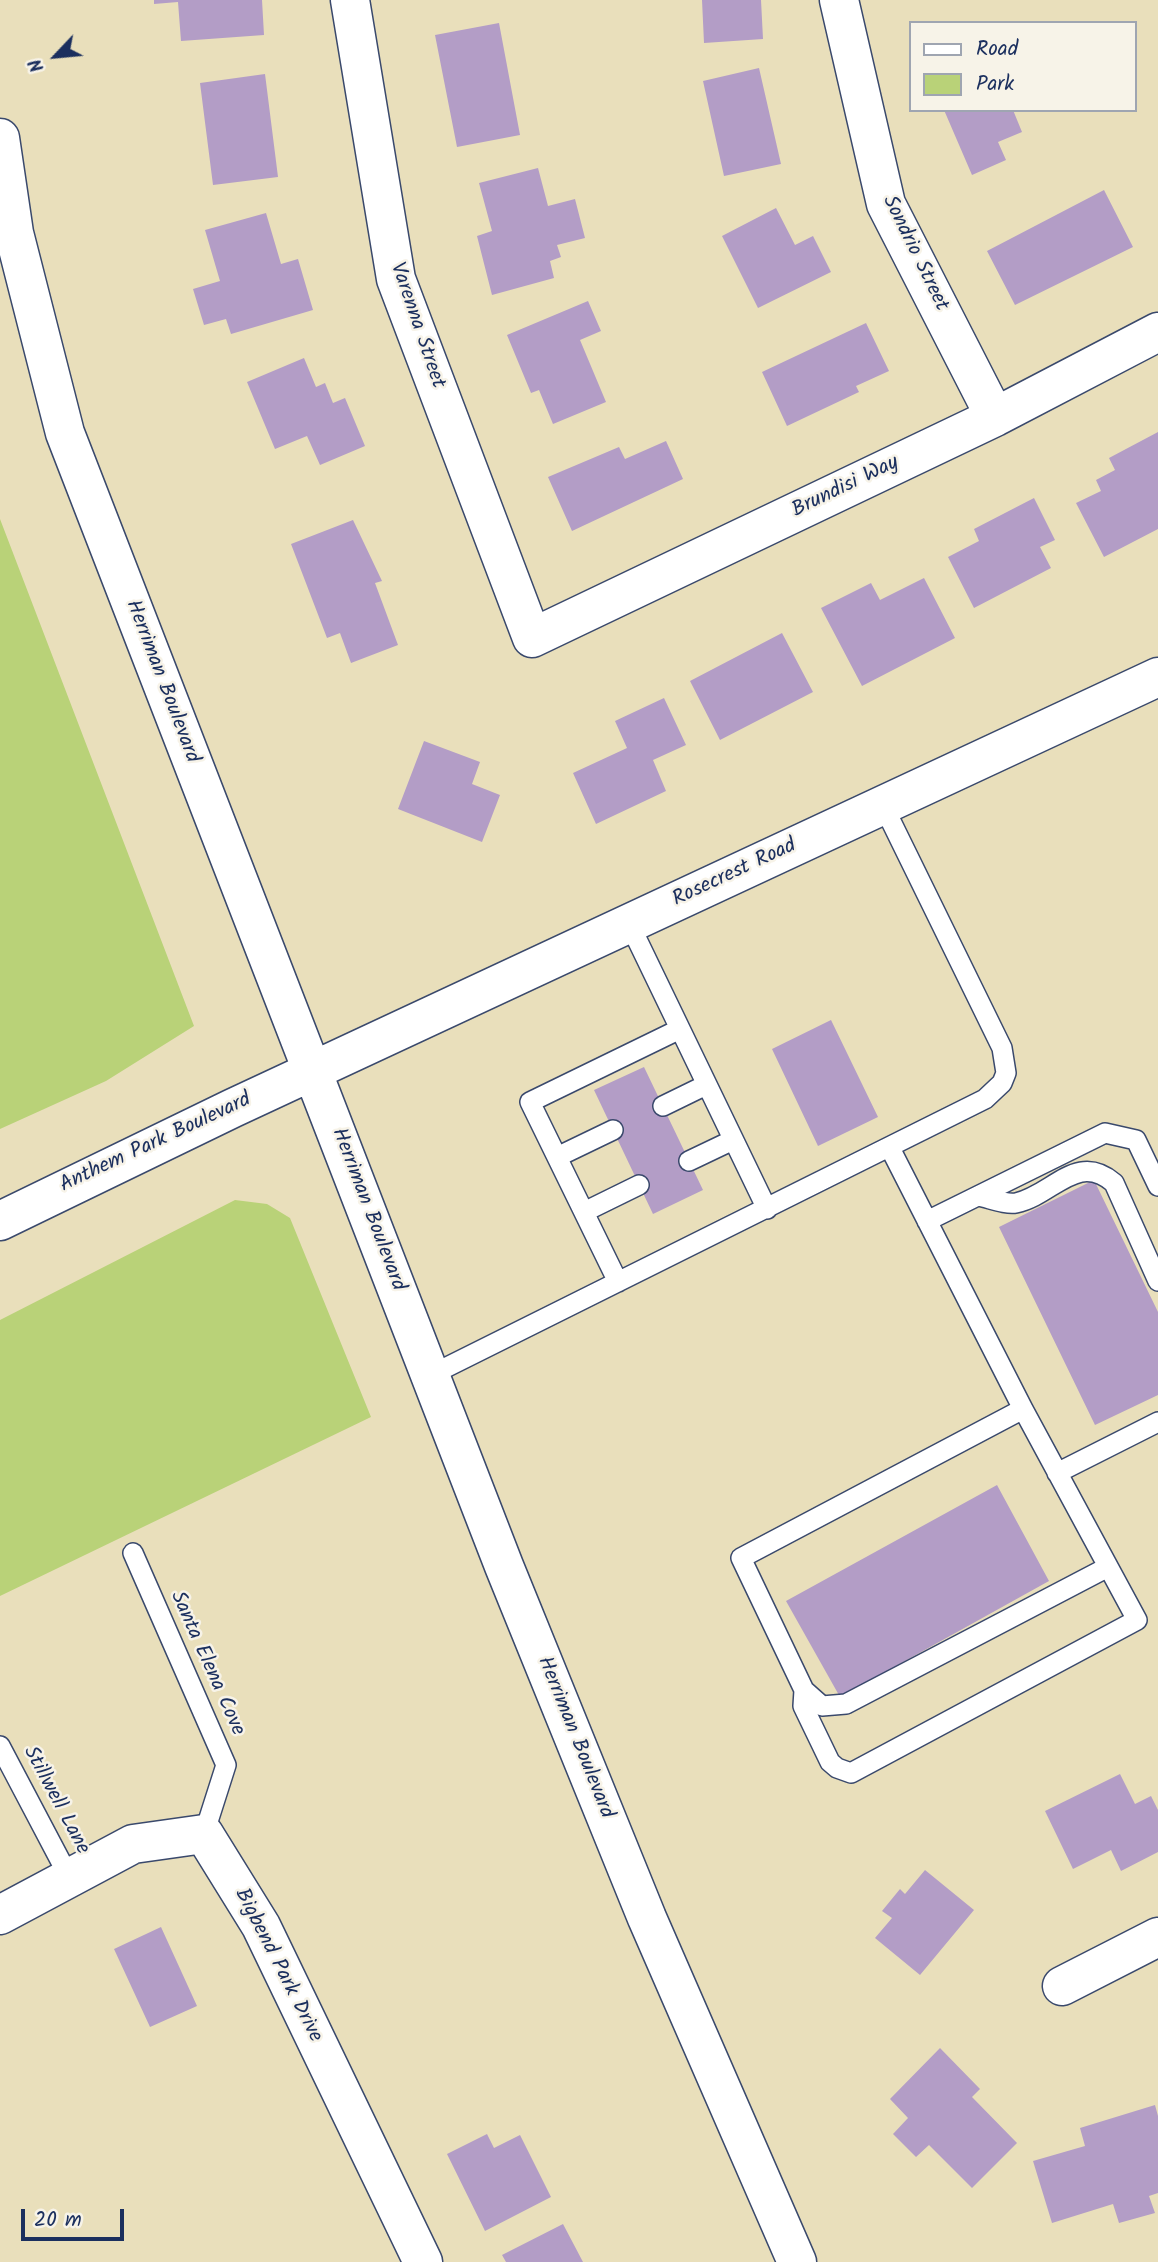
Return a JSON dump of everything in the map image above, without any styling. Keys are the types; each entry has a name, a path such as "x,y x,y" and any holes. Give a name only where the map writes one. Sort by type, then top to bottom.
{"main road":[{"name":"Varenna Street","path":"350,0 396,279 532,638"},
{"name":"Sondrio Street","path":"839,0 886,204 995,417"},
{"name":"Herriman Boulevard","path":"0,138 14,233 65,433 504,1566 647,1918 797,2262"},
{"name":"Brundisi Way","path":"532,638 995,417 1158,332"},
{"name":"Rosecrest Road","path":"313,1070 1158,677"},
{"name":"Anthem Park Boulevard","path":"0,1221 313,1070"},
{"path":"0,1915 133,1844 204,1834"},
{"name":"Bigbend Park Drive","path":"204,1834 261,1926 423,2262"},
{"path":"1062,1986 1158,1937"}],"lane":[{"path":"431,1375 890,1148 985,1099 1002,1083 1006,1073 1003,1048 883,805"},
{"path":"629,923 767,1209"},
{"path":"618,1282 530,1102 680,1029"},
{"path":"663,1106 706,1085"},
{"path":"557,1157 613,1130"},
{"path":"927,1221 1105,1133 1136,1140 1158,1186"},
{"path":"689,1161 733,1140"},
{"path":"804,1690 803,1706 830,1762 836,1768 851,1773 1137,1620 1023,1409 890,1148"},
{"path":"978,1196 1015,1203 1077,1173 1089,1169 1100,1171 1114,1183 1158,1281"},
{"path":"584,1212 639,1185"},
{"path":"1023,1409 741,1558 804,1690 822,1706 846,1704 1108,1567"},
{"path":"1057,1473 1158,1422"},
{"name":"Santa Elena Cove","path":"133,1553 226,1765 204,1834"},
{"name":"Stillwell Lane","path":"0,1746 69,1877"}],"green space":[{"path":"0,519 194,1026 106,1081 0,1129"},
{"path":"235,1200 267,1204 290,1218 371,1417 0,1596 0,1320"}],"building":[{"path":"154,0 262,0 264,35 181,41 178,2 154,4"},
{"path":"702,0 761,0 763,39 704,43"},
{"path":"499,23 520,135 457,147 435,35"},
{"path":"759,68 781,164 724,176 703,81"},
{"path":"265,74 278,177 213,185 200,83"},
{"path":"945,112 1014,112 1022,132 998,142 1006,160 972,175"},
{"path":"538,168 548,206 575,199 585,238 557,245 561,257 550,261 554,278 492,295 477,236 492,231 479,183"},
{"path":"1104,190 1133,247 1015,305 987,251"},
{"path":"776,208 795,245 813,236 831,272 758,308 722,236"},
{"path":"266,213 281,264 298,259 313,310 231,334 226,319 204,325 193,289 220,281 205,230"},
{"path":"588,301 601,331 580,340 606,402 553,424 539,390 531,393 507,335"},
{"path":"866,323 889,371 856,386 859,392 787,426 762,372"},
{"path":"304,358 316,387 325,383 333,403 345,398 365,446 320,465 307,436 275,449 247,382"},
{"path":"1158,432 1158,529 1104,557 1076,503 1101,491 1096,480 1115,470 1109,458"},
{"path":"666,441 683,479 572,531 548,477 619,447 625,459"},
{"path":"1034,498 1055,540 1040,547 1051,568 974,608 948,557 979,541 974,529"},
{"path":"353,520 382,581 375,583 398,645 351,663 340,633 327,638 291,544"},
{"path":"924,578 955,638 862,686 821,608 871,583 880,600"},
{"path":"782,633 813,692 720,740 690,681"},
{"path":"664,698 686,745 653,760 666,791 596,824 573,773 627,748 615,721"},
{"path":"424,741 480,762 472,784 500,795 482,842 398,809"},
{"path":"831,1020 878,1117 818,1146 772,1049"},
{"path":"644,1067 703,1190 653,1214 594,1090"},
{"path":"1094,1180 1158,1312 1158,1395 1095,1425 999,1227"},
{"path":"997,1485 1049,1581 840,1697 786,1601"},
{"path":"1120,1774 1135,1804 1151,1796 1158,1810 1158,1852 1121,1871 1111,1850 1073,1869 1045,1811"},
{"path":"925,1870 974,1910 920,1975 875,1938 892,1918 882,1911 900,1889 905,1894"},
{"path":"161,1927 197,2006 150,2027 114,1949"},
{"path":"940,2048 980,2089 972,2097 1017,2143 972,2188 929,2145 916,2157 893,2134 908,2118 890,2099"},
{"path":"1155,2105 1158,2116 1158,2193 1149,2196 1155,2213 1119,2223 1113,2204 1052,2223 1033,2161 1085,2146 1080,2128"},
{"path":"487,2134 494,2148 520,2135 551,2197 485,2231 447,2154"},
{"path":"563,2224 583,2262 506,2262 502,2255"}]}
